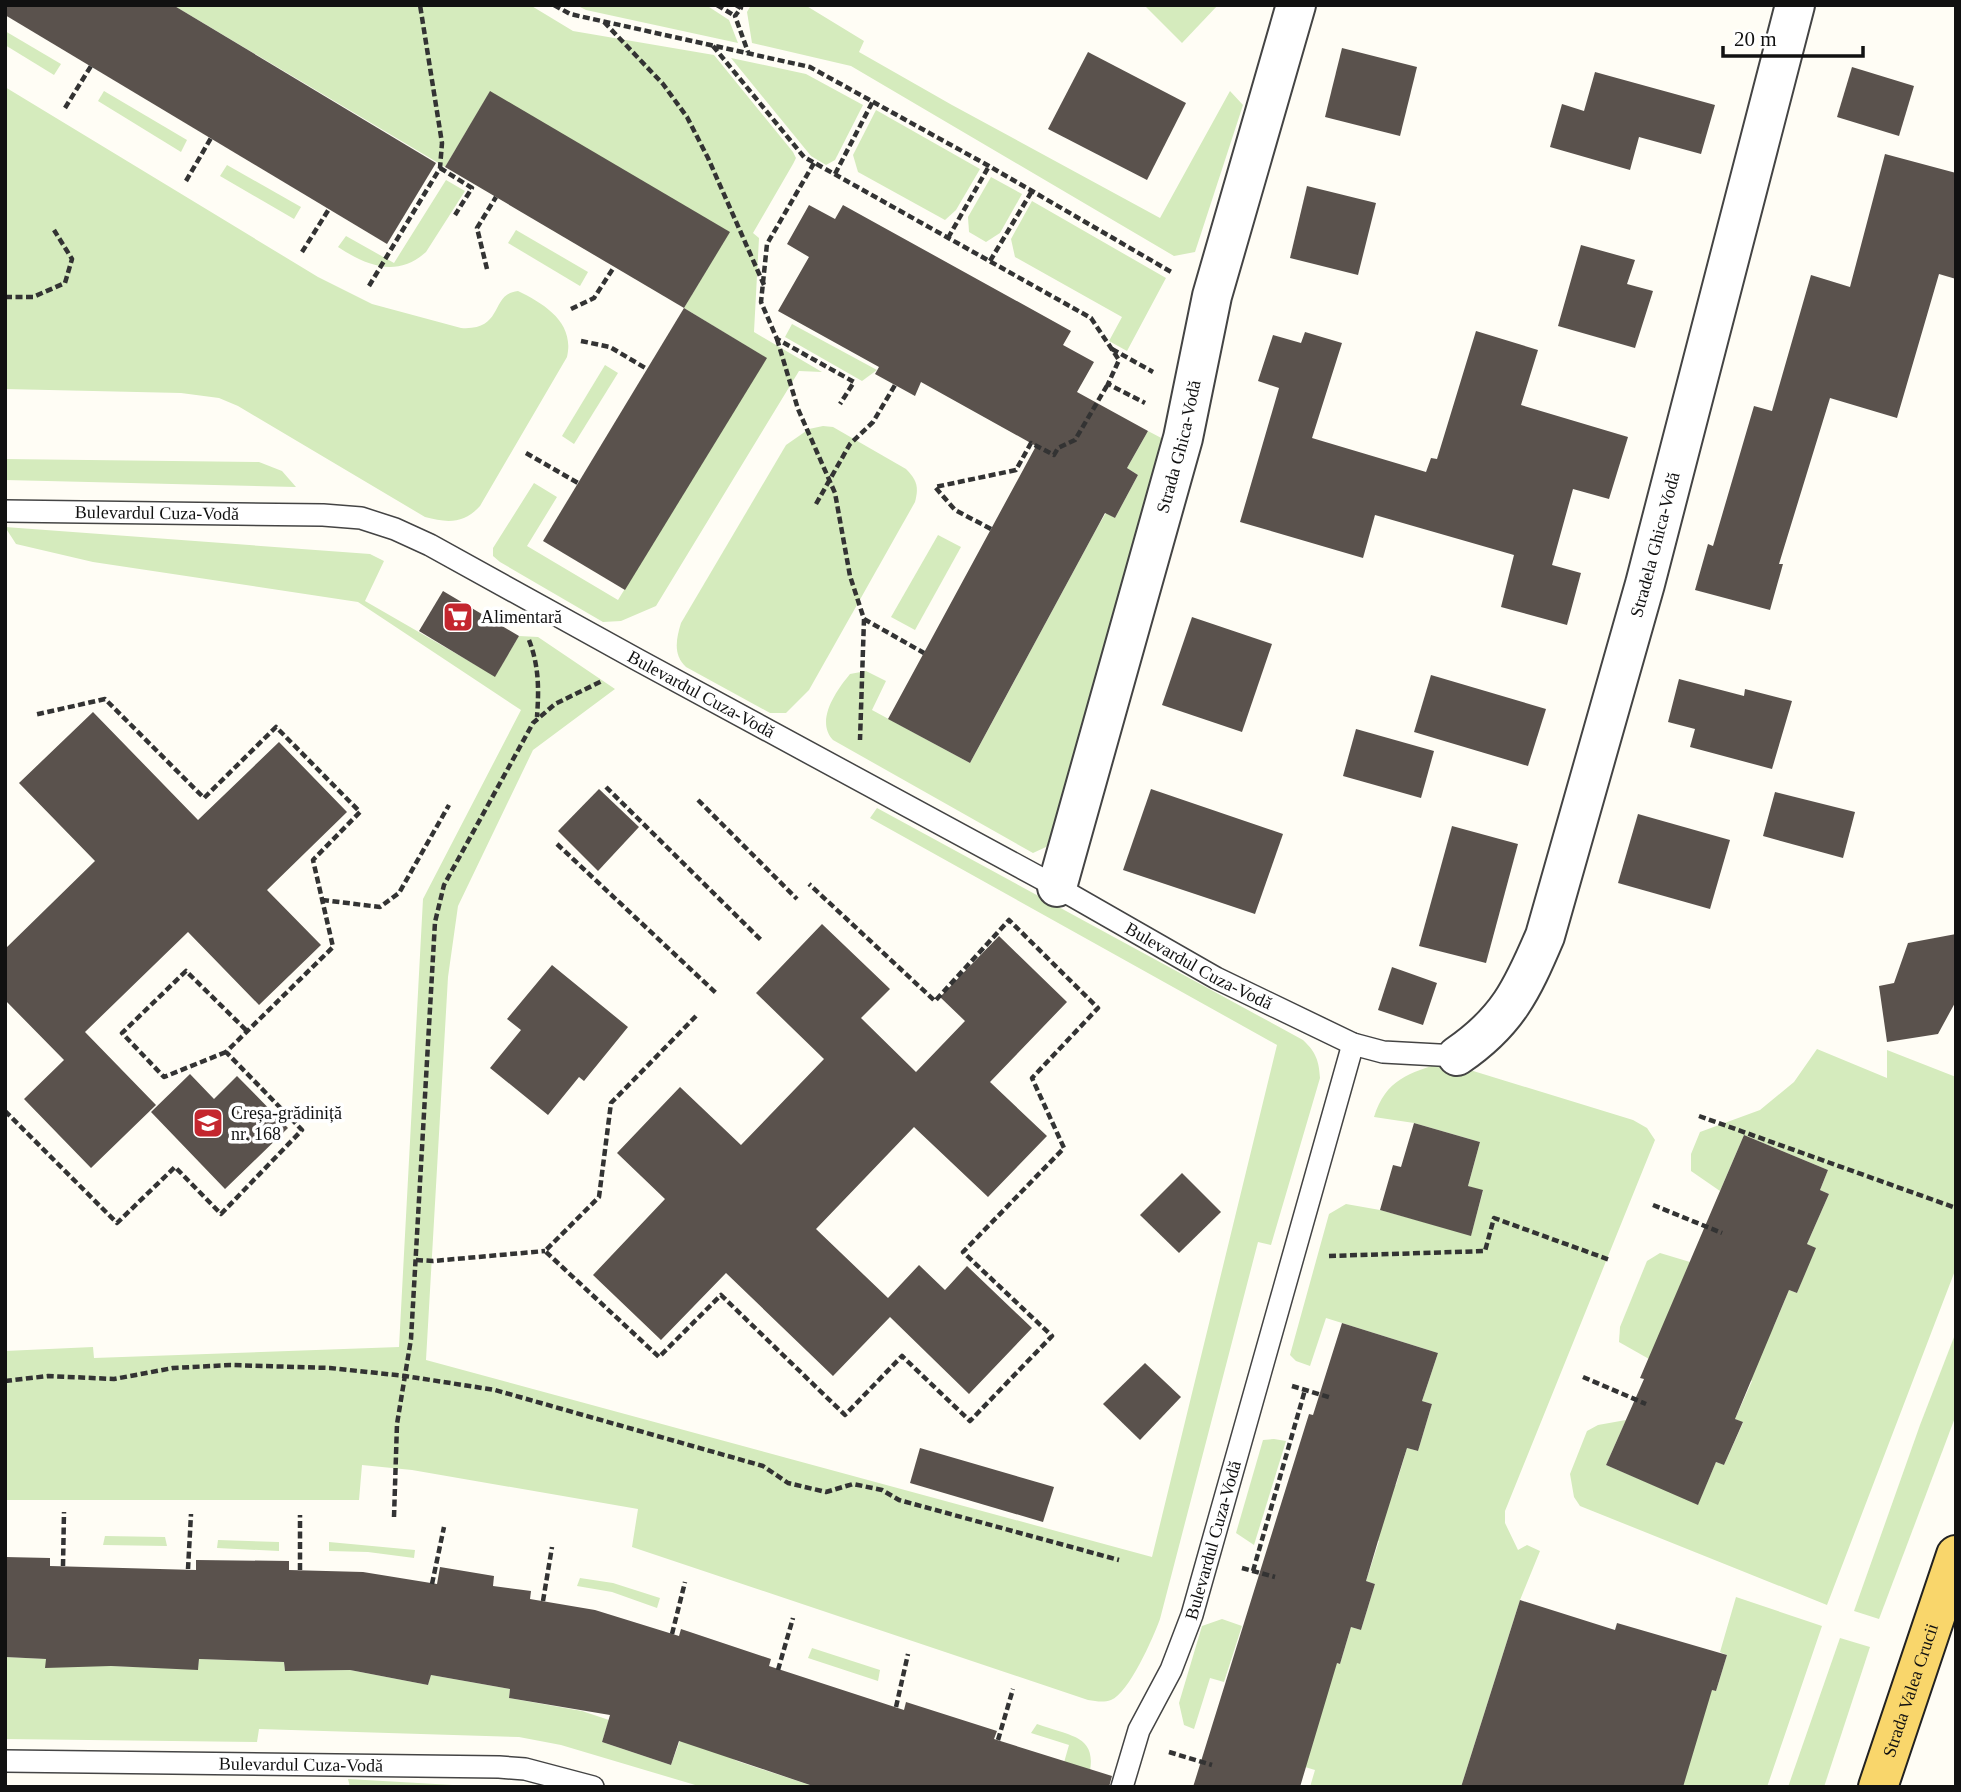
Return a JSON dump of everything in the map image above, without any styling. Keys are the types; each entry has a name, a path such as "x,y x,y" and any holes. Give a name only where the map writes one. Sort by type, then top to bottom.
{"main road":[{"name":"Strada Valea Crucii","path":"1878,1787 1956,1555"}],"street":[{"name":"Strada Ghica-Vodă","path":"1057,887 1186,424 1212,296 1296,5"},
{"name":"Stradela Ghica-Vodă","path":"1457,1056 1501,1020 1527,977 1545,936 1644,584 1795,5"}],"lane":[{"name":"Bulevardul Cuza-Vodă","path":"5,511 323,515 361,518 395,529 430,545 1057,887 1216,978 1353,1044 1383,1052 1457,1056"},
{"name":"Bulevardul Cuza-Vodă","path":"1122,1787 1135,1741 1171,1670 1192,1615 1353,1044"},
{"name":"Bulevardul Cuza-Vodă","path":"5,1761 499,1767 525,1769 593,1787"}],"path":[{"path":"369,286 440,168 442,143 420,5"},
{"path":"554,5 570,14 810,67 989,166 1212,296"},
{"path":"717,5 735,16 748,52"},
{"path":"735,16 741,8 736,5"},
{"path":"604,22 663,84 687,117 764,285"},
{"path":"712,45 804,157 1091,318 1119,360 1075,440 1058,447 1054,455 1031,443 1016,470 935,486 955,510 991,529"},
{"path":"65,108 91,66"},
{"path":"835,174 873,102"},
{"path":"186,181 211,138"},
{"path":"814,163 767,244 761,302 777,339 798,409 835,493 849,576 864,619 858,780"},
{"path":"947,238 989,166"},
{"path":"440,168 472,188 455,215"},
{"path":"990,261 1032,191"},
{"path":"486,269 477,228 496,198"},
{"path":"302,252 329,209"},
{"path":"5,297 33,297 65,282 72,259 54,230"},
{"path":"571,309 594,298 614,267"},
{"path":"777,339 854,382 840,404"},
{"path":"581,341 610,347 647,369"},
{"path":"816,504 850,444 873,422 895,384"},
{"path":"1108,384 1186,424"},
{"path":"526,453 578,483"},
{"path":"864,619 924,653"},
{"path":"527,635 535,656 539,679 537,718"},
{"path":"394,1517 397,1424 411,1339 438,907 443,885 537,718 555,704 608,678"},
{"path":"34,715 105,699 204,798 276,727 360,812 313,860 333,947 226,1052 164,1077 122,1033 186,971 247,1031"},
{"path":"607,787 761,940"},
{"path":"698,800 797,900"},
{"path":"322,900 380,907 399,893 449,805"},
{"path":"557,844 716,993"},
{"path":"545,1251 659,1357 721,1295 845,1415 902,1356 970,1421 1052,1336 963,1252 1064,1148 1032,1078 1098,1008 1009,920 935,1001 809,884"},
{"path":"416,1260 433,1261 545,1251 599,1197 611,1103 696,1016"},
{"path":"5,1111 117,1223 175,1167 221,1214 303,1130 226,1052"},
{"path":"1699,1116 1956,1208"},
{"path":"1653,1205 1722,1233"},
{"path":"1323,1256 1485,1251 1494,1218 1610,1260"},
{"path":"5,1381 48,1376 114,1379 173,1368 231,1365 330,1368 495,1390 763,1466 788,1483 826,1492 853,1484 881,1490 899,1500 1119,1560"},
{"path":"1583,1377 1646,1404"},
{"path":"1253,1571 1305,1390"},
{"path":"63,1566 64,1512"},
{"path":"188,1569 191,1514"},
{"path":"299,1570 300,1515"},
{"path":"432,1584 444,1527"},
{"path":"543,1601 552,1547"},
{"path":"672,1634 685,1582"},
{"path":"778,1670 793,1618"},
{"path":"896,1707 908,1654"},
{"path":"998,1740 1013,1689"},
{"path":"1135,1741 1212,1765"}],"green space":[{"path":"173,5 530,5 573,31 714,55 793,152 796,158 753,233 759,238 754,332 822,372 799,371 656,606 621,621 603,622 500,562 493,556 493,548 534,483 557,497 527,546 618,600 766,358 684,308 729,232 490,92 445,167"},
{"path":"576,5 706,5 729,20 738,43 586,10"},
{"path":"751,5 805,5 864,41 859,52 1160,218 1230,91 1243,105 1195,252 1174,256 851,66 752,43 747,12"},
{"path":"1144,5 1218,5 1182,43"},
{"path":"5,31 61,64 54,75 5,45"},
{"path":"731,58 806,74 863,105 835,160 826,165 811,156"},
{"path":"5,87 318,277 372,304 461,328 475,327 491,318 503,298 518,291 556,316 567,334 567,357 480,506 461,519 441,520 425,517 238,406 219,398 181,393 5,389"},
{"path":"104,91 187,140 181,152 98,101"},
{"path":"876,110 980,169 956,210 945,220 858,172 853,155"},
{"path":"227,165 301,207 294,219 220,176"},
{"path":"991,177 1022,194 1000,233 986,242 969,232 968,217"},
{"path":"446,180 465,191 426,252 415,260 393,267 382,266 371,264 338,247 346,236 394,263"},
{"path":"1032,201 1166,278 1127,351 1109,341 1122,317 1015,257 1011,239"},
{"path":"516,230 588,272 580,286 508,243"},
{"path":"792,324 877,370 862,381 785,337"},
{"path":"605,365 618,373 574,444 562,436"},
{"path":"833,427 906,469 916,484 916,497 809,690 786,713 770,713 686,667 677,652 678,635 681,623 786,445 809,429"},
{"path":"1148,431 1167,441 1057,834 1046,847 1033,853 833,740 826,724 834,697 850,674 866,671 886,681 872,710 970,763 1098,526 1106,513 1115,518 1138,475 1127,468"},
{"path":"5,459 259,462 282,471 296,487 5,480"},
{"path":"5,527 370,554 384,561 365,601 495,676 519,636 538,637 615,689 533,750 458,906 448,977 426,1360 1152,1557 1277,1045 870,818 877,808 1307,1044 1316,1057 1320,1078 1271,1245 1258,1242 1160,1619 1140,1664 1118,1695 1111,1700 1100,1702 1088,1700 632,1547 638,1509 412,1470 362,1465 359,1500 5,1500 5,1351 93,1347 94,1358 399,1347 423,899 521,710 358,602 93,562 16,544"},
{"path":"938,535 961,547 915,630 891,617"},
{"path":"1817,1049 1887,1078 1887,1050 1956,1077 1956,1268 1827,1605 1580,1506 1574,1497 1570,1474 1587,1431 1598,1425 1626,1420 1606,1465 1698,1504 1716,1462 1724,1465 1743,1423 1735,1419 1752,1381 1741,1376 1774,1326 1789,1290 1797,1293 1815,1248 1807,1244 1829,1194 1820,1190 1828,1170 1744,1135 1720,1191 1691,1171 1691,1154 1700,1132 1760,1110 1794,1082"},
{"path":"1444,1062 1633,1120 1647,1128 1655,1140 1505,1511 1505,1523 1518,1550 1527,1545 1540,1551 1520,1600 1461,1787 1310,1787 1315,1770 1305,1767 1328,1660 1340,1664 1351,1627 1361,1630 1375,1584 1366,1581 1379,1541 1367,1538 1384,1482 1396,1485 1407,1448 1418,1451 1432,1404 1422,1401 1438,1353 1326,1318 1310,1366 1296,1361 1290,1355 1329,1214 1346,1204 1380,1210 1471,1235 1483,1191 1468,1186 1480,1142 1414,1123 1374,1117 1385,1094 1400,1079"},
{"path":"1660,1253 1690,1262 1649,1359 1619,1342 1620,1327 1647,1261"},
{"path":"1956,1332 1956,1415 1879,1619 1854,1611"},
{"path":"1263,1440 1286,1441 1254,1545 1236,1533"},
{"path":"105,1536 165,1537 167,1546 103,1545"},
{"path":"218,1540 279,1542 279,1551 217,1548"},
{"path":"329,1542 415,1550 414,1558 368,1552 329,1551"},
{"path":"580,1578 613,1583 660,1598 657,1608 612,1592 577,1586"},
{"path":"1736,1597 1822,1626 1767,1787 1683,1787 1686,1683 1716,1691 1727,1655 1720,1652"},
{"path":"1222,1619 1242,1626 1224,1682 1210,1678 1194,1729 1184,1725 1179,1703 1202,1626"},
{"path":"1840,1638 1870,1647 1824,1787 1788,1787"},
{"path":"812,1648 880,1670 878,1681 808,1658"},
{"path":"5,1657 111,1666 198,1669 199,1659 284,1662 285,1671 350,1670 428,1685 431,1675 510,1689 509,1698 582,1711 609,1720 602,1742 671,1765 683,1732 737,1761 816,1787 702,1787 561,1745 519,1737 259,1729 257,1742 5,1739"},
{"path":"1037,1724 1074,1737 1088,1748 1091,1758 1086,1787 1057,1787 1069,1745 1031,1733"},
{"path":"348,1779 488,1787 350,1787"}],"building":[{"path":"5,5 173,5 436,163 387,244 5,15"},
{"path":"1342,48 1417,67 1400,136 1325,117"},
{"path":"1088,52 1186,103 1147,180 1048,129"},
{"path":"1852,67 1914,86 1899,136 1837,117"},
{"path":"1595,72 1715,105 1701,154 1639,137 1630,170 1550,147 1562,104 1584,111"},
{"path":"490,91 730,232 684,308 445,167"},
{"path":"1885,154 1956,173 1956,279 1939,274 1897,418 1830,398 1779,564 1783,564 1770,610 1695,590 1708,544 1713,546 1754,406 1772,411 1811,275 1850,287"},
{"path":"1307,186 1376,203 1358,275 1290,258"},
{"path":"809,205 835,219 843,205 1071,331 1063,345 1094,362 1077,392 1148,431 1127,468 1138,475 1115,518 1105,513 970,763 888,719 1036,446 921,382 915,396 875,374 879,367 778,311 809,257 787,244"},
{"path":"1581,245 1635,260 1627,284 1653,291 1635,348 1558,326"},
{"path":"684,308 767,358 625,590 543,541"},
{"path":"1476,331 1538,350 1521,405 1628,437 1609,499 1573,489 1552,565 1581,573 1567,625 1501,607 1514,555 1375,515 1363,558 1240,522 1279,388 1258,381 1273,335 1301,343 1305,332 1342,343 1312,438 1426,472 1431,458 1437,459"},
{"path":"443,591 519,636 495,677 419,631"},
{"path":"1192,617 1272,644 1242,732 1162,705"},
{"path":"1431,675 1546,709 1528,766 1414,732"},
{"path":"1679,679 1744,696 1745,689 1792,701 1772,769 1690,747 1695,729 1668,722"},
{"path":"93,712 198,820 279,742 347,812 267,890 321,945 259,1005 188,932 85,1032 156,1105 91,1168 24,1099 64,1060 5,1000 5,949 95,861 19,783"},
{"path":"1356,729 1434,751 1421,798 1343,776"},
{"path":"599,789 639,827 598,871 558,831"},
{"path":"1151,789 1283,834 1255,914 1123,870"},
{"path":"1775,792 1855,812 1843,858 1763,836"},
{"path":"1638,814 1730,840 1710,909 1618,883"},
{"path":"1452,826 1518,844 1486,963 1419,946"},
{"path":"822,924 890,989 861,1018 916,1072 965,1021 940,997 999,936 1067,1002 990,1082 1047,1136 988,1197 914,1127 816,1229 888,1298 919,1265 945,1290 967,1266 1032,1328 969,1394 890,1317 833,1376 726,1273 661,1340 593,1275 665,1199 617,1153 680,1087 741,1145 824,1059 756,993"},
{"path":"1956,934 1956,1001 1938,1034 1887,1042 1879,986 1894,983 1908,943"},
{"path":"552,965 628,1027 584,1081 579,1077 548,1115 490,1068 521,1030 507,1019"},
{"path":"1392,967 1437,983 1423,1025 1378,1010"},
{"path":"190,1074 214,1099 237,1076 288,1128 225,1189 151,1112"},
{"path":"1414,1123 1480,1142 1468,1186 1483,1190 1471,1236 1380,1210 1393,1165 1401,1167"},
{"path":"1744,1135 1828,1170 1820,1190 1829,1194 1807,1244 1816,1248 1797,1293 1789,1290 1735,1419 1743,1422 1724,1465 1716,1462 1698,1505 1606,1465 1644,1379 1640,1378"},
{"path":"1182,1173 1221,1212 1179,1253 1140,1215"},
{"path":"1342,1323 1438,1353 1422,1401 1432,1404 1418,1451 1407,1448 1366,1581 1375,1584 1361,1630 1351,1627 1340,1664 1337,1663 1300,1787 1193,1787 1309,1414 1313,1415"},
{"path":"1145,1363 1181,1397 1140,1440 1103,1404"},
{"path":"920,1448 1054,1487 1043,1522 910,1483"},
{"path":"5,1557 50,1558 50,1566 196,1570 196,1560 289,1561 289,1570 363,1572 437,1584 440,1567 494,1576 493,1586 531,1591 530,1599 595,1610 679,1636 681,1629 771,1659 769,1666 904,1710 906,1702 997,1731 994,1739 1112,1776 1109,1787 816,1787 679,1741 671,1765 602,1742 610,1715 509,1698 510,1689 431,1675 428,1685 350,1670 285,1671 284,1662 199,1659 198,1670 111,1666 45,1668 46,1659 5,1657"},
{"path":"1520,1600 1615,1630 1617,1623 1727,1655 1716,1691 1712,1690 1683,1787 1461,1787"}],"place":[{"name":"Alimentară","path":"458,617"},
{"name":"Creșa-grădiniță nr. 168","path":"208,1123"}]}
